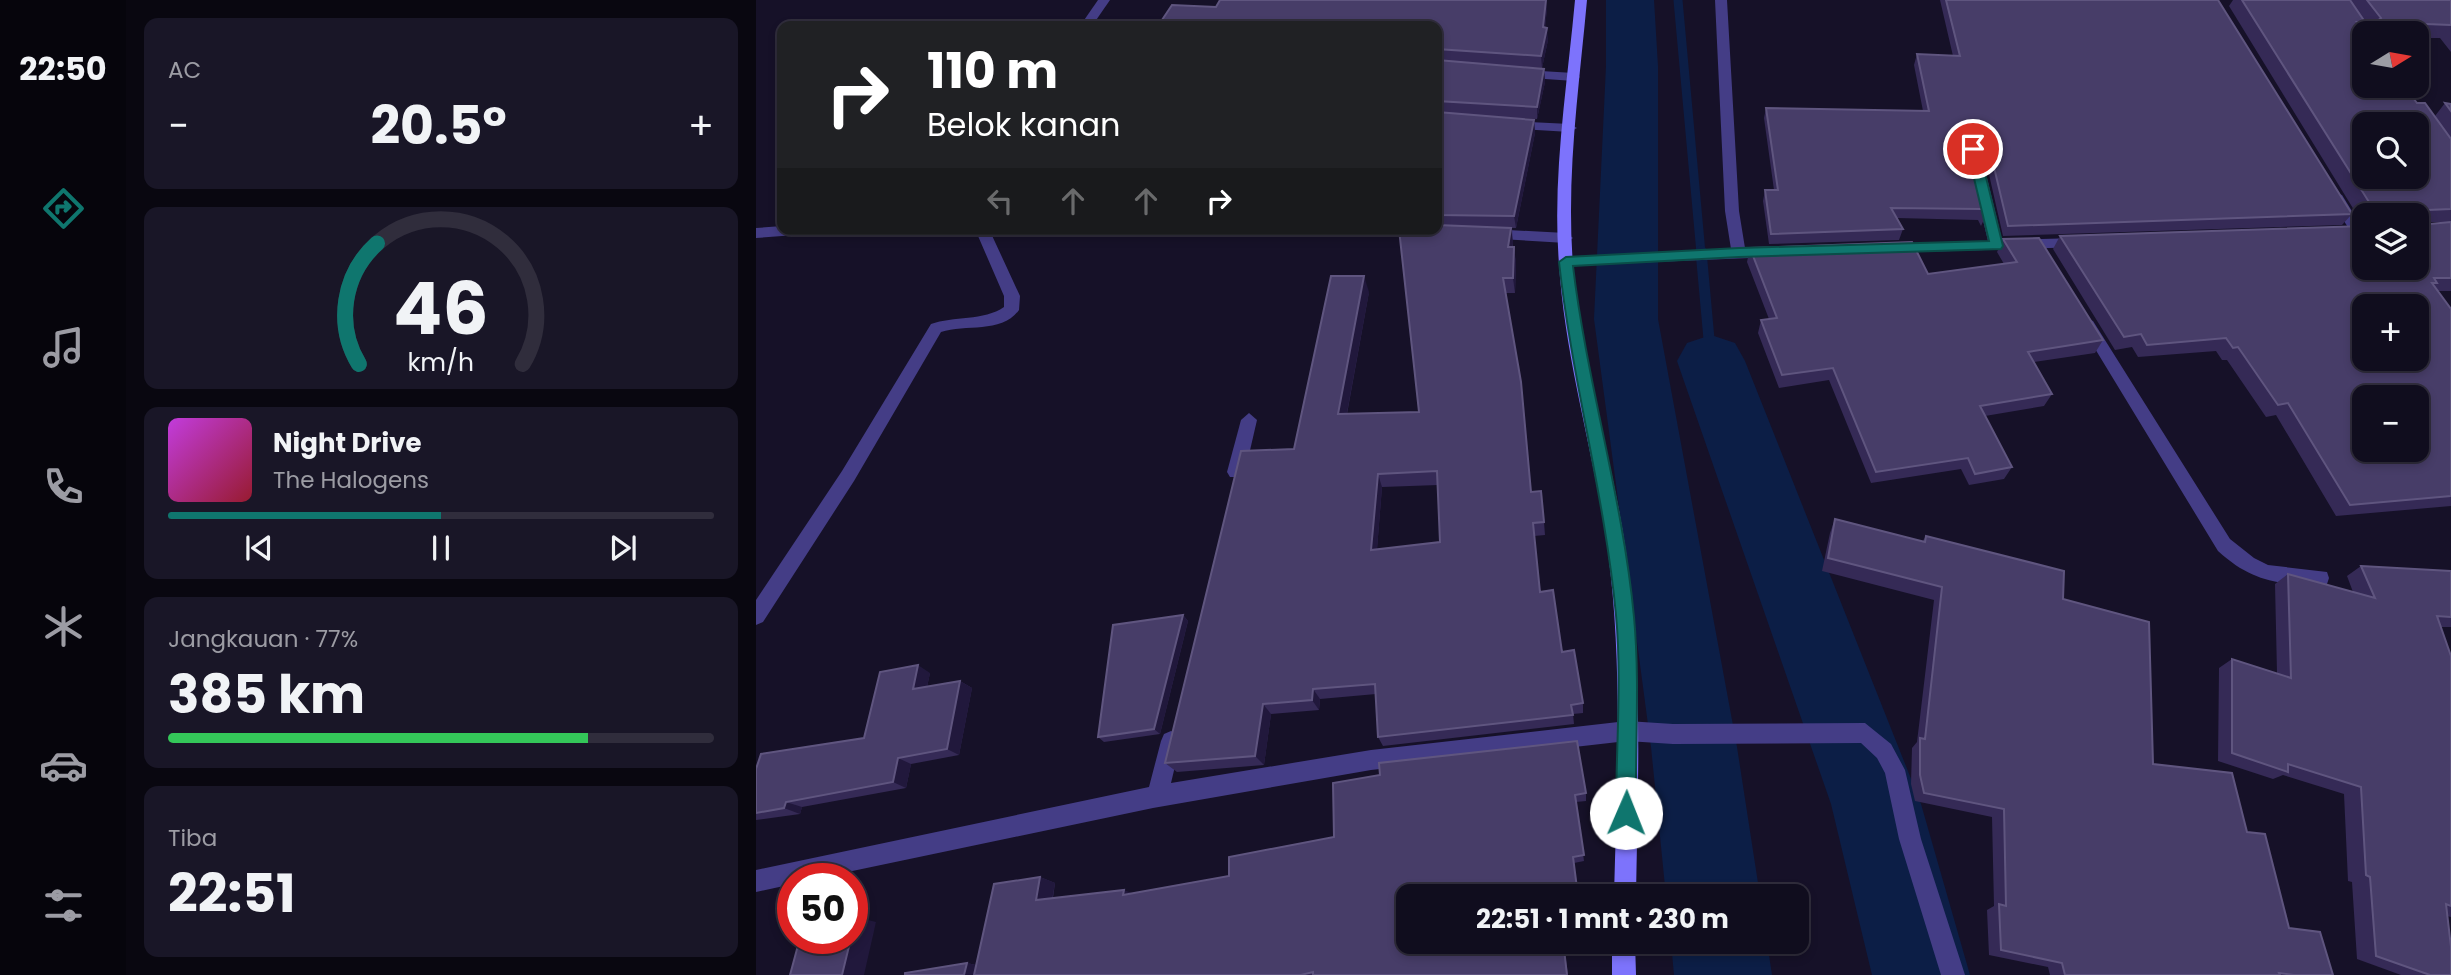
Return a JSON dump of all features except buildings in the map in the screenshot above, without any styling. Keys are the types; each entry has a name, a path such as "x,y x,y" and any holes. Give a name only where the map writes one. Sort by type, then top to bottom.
{"main road":[{"path":"1581,0 1570,128 1566,262 1572,318 1617,549 1625,619 1625,884"},
{"path":"1624,954 1624,975"}],"street":[{"path":"1089,21 1104,0"},
{"path":"1721,0 1732,211 1739,253"},
{"path":"1504,73 1574,77"},
{"path":"1490,124 1570,128"},
{"path":"1973,149 1996,246"},
{"path":"2330,186 2352,226"},
{"path":"756,233 777,231"},
{"path":"1477,234 1566,238"},
{"path":"756,616 848,476 936,328 1000,318 1011,310 1012,296 985,235"},
{"path":"1875,249 1996,246 2042,250 2094,242"},
{"path":"1566,262 1794,251"},
{"path":"2081,314 2224,545 2247,567 2269,575 2320,578"},
{"path":"1233,487 1249,419"},
{"path":"1157,799 1177,717"},
{"path":"756,881 1348,763 1627,731 1673,734 1865,733 1875,739 1895,770 1910,839 1952,975"}],"waterway":[{"path":"1630,0 1632,66 1626,319 1694,747 1711,884"},
{"path":"1678,0 1701,253"},
{"path":"1701,251 1711,361"},
{"path":"1711,361 1876,804 1921,975"},
{"path":"1720,954 1723,975"}],"route":[{"path":"1626,813 1625,619 1617,549 1572,318 1566,262 1739,253 1996,246 1973,149"}]}
